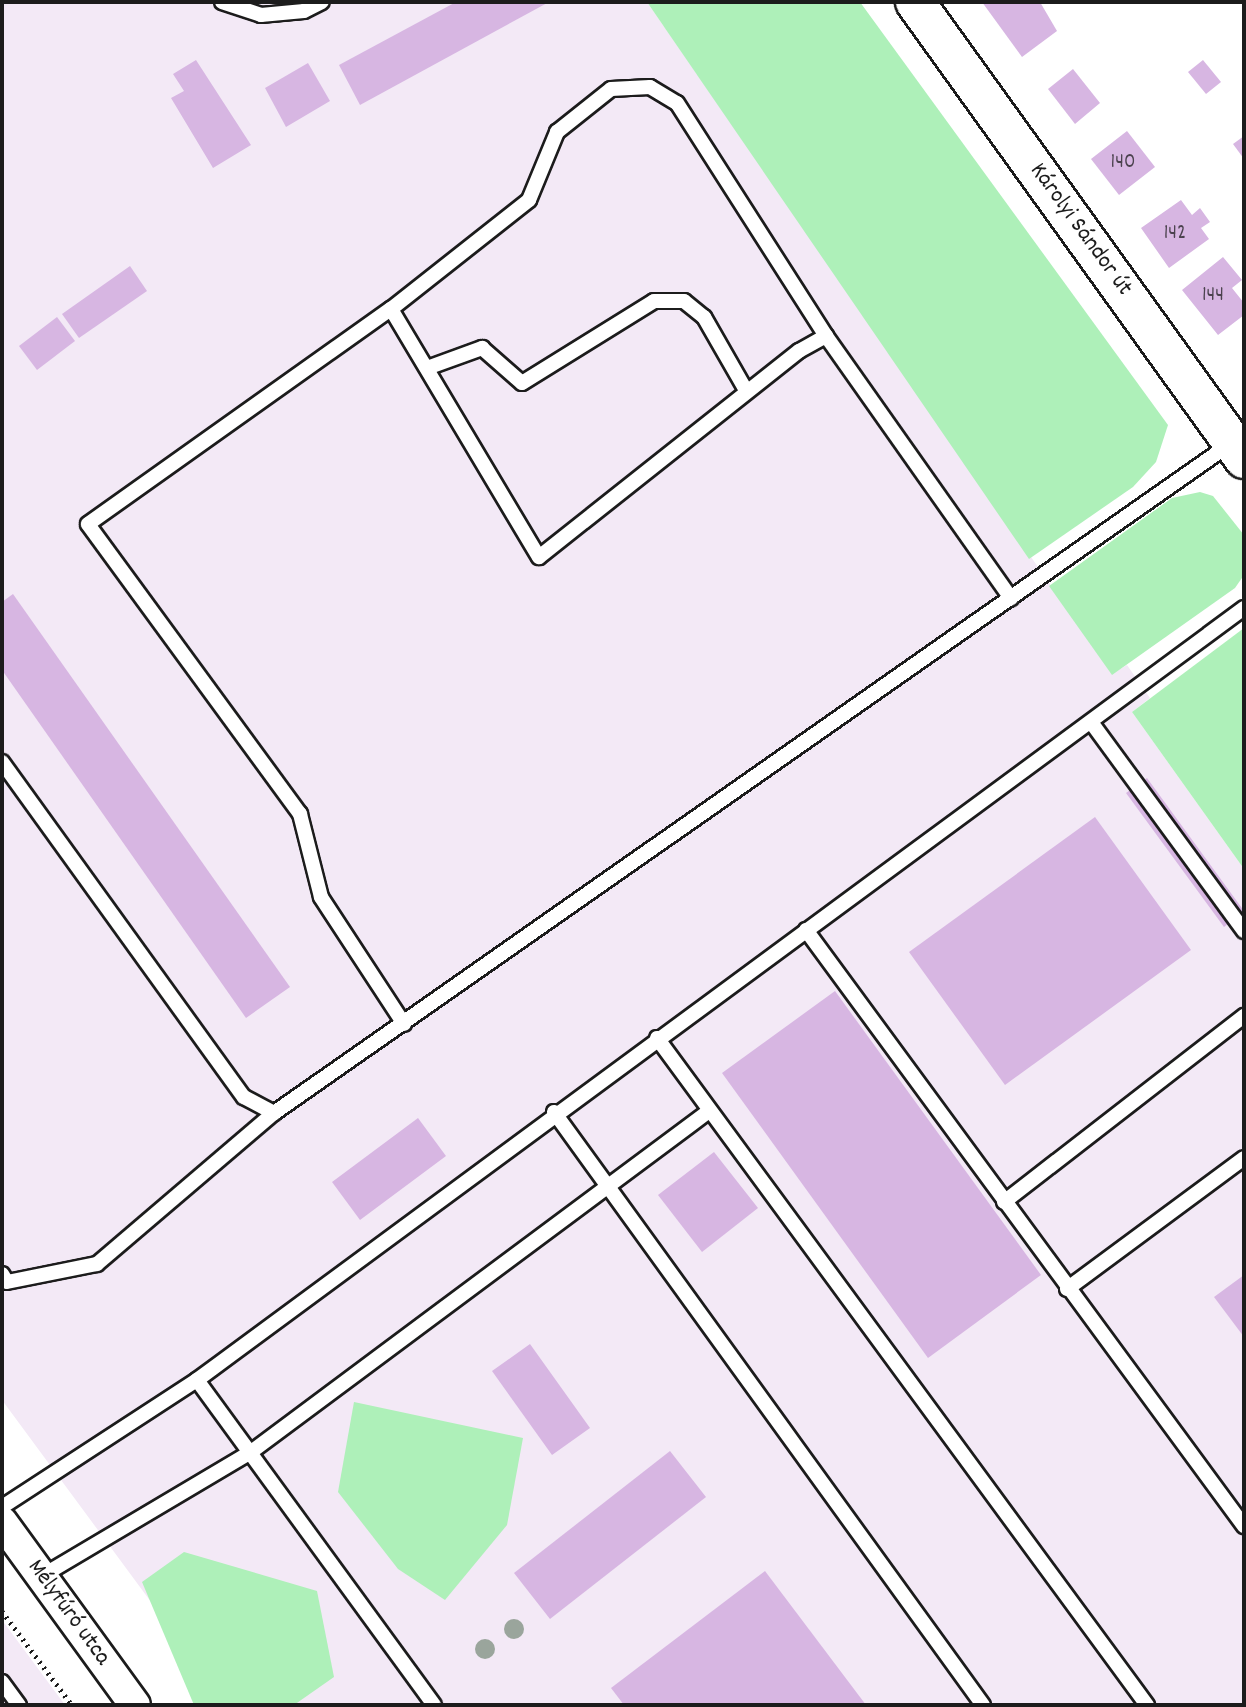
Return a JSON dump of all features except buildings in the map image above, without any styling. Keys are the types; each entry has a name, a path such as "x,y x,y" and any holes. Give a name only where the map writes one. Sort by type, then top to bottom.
{"street":[{"name":"Károlyi Sándor út","path":"915,2 1238,451"},
{"name":"Mélyfúró utca","path":"2,1522 135,1705"}],"lane":[{"path":"222,2 261,15 304,11 322,2"},
{"path":"404,1024 321,897 300,814 88,524 391,309 529,200 557,132 611,89 650,87 677,103 826,336 1011,598"},
{"path":"427,368 482,348 522,383 654,301 684,302 704,317 747,391"},
{"path":"391,309 539,557 747,391 826,336"},
{"path":"2,1274 7,1282 97,1264 274,1114 1011,598 1238,451"},
{"path":"2,1507 197,1380 554,1112 1244,608"},
{"path":"1091,722 1244,931"},
{"path":"2,762 244,1097 274,1114"},
{"path":"806,930 1244,1527"},
{"path":"1004,1202 1244,1016"},
{"path":"657,1038 1147,1705"},
{"path":"42,1576 251,1452 709,1111"},
{"path":"554,1112 983,1705"},
{"path":"1067,1289 1244,1158"},
{"path":"197,1380 434,1705"},
{"path":"2,1682 19,1705"}],"path":[{"path":"2,1611 72,1705"}],"shaded area":[{"path":"2,2 647,2 1112,674 1127,665 1150,698 1132,712 1244,869 1244,1705 227,1705 2,1400"},
{"path":"2,1620 65,1705 2,1705"}],"green space":[{"path":"647,2 860,2 1168,425 1156,462 1133,487 1029,559"},
{"path":"1200,492 1213,496 1244,535 1244,575 1235,588 1112,675 1049,586 1172,498"},
{"path":"1244,628 1244,869 1132,712"},
{"path":"354,1402 523,1438 507,1525 445,1600 398,1569 338,1492"},
{"path":"184,1552 317,1591 334,1677 294,1705 194,1705 142,1582"}]}
